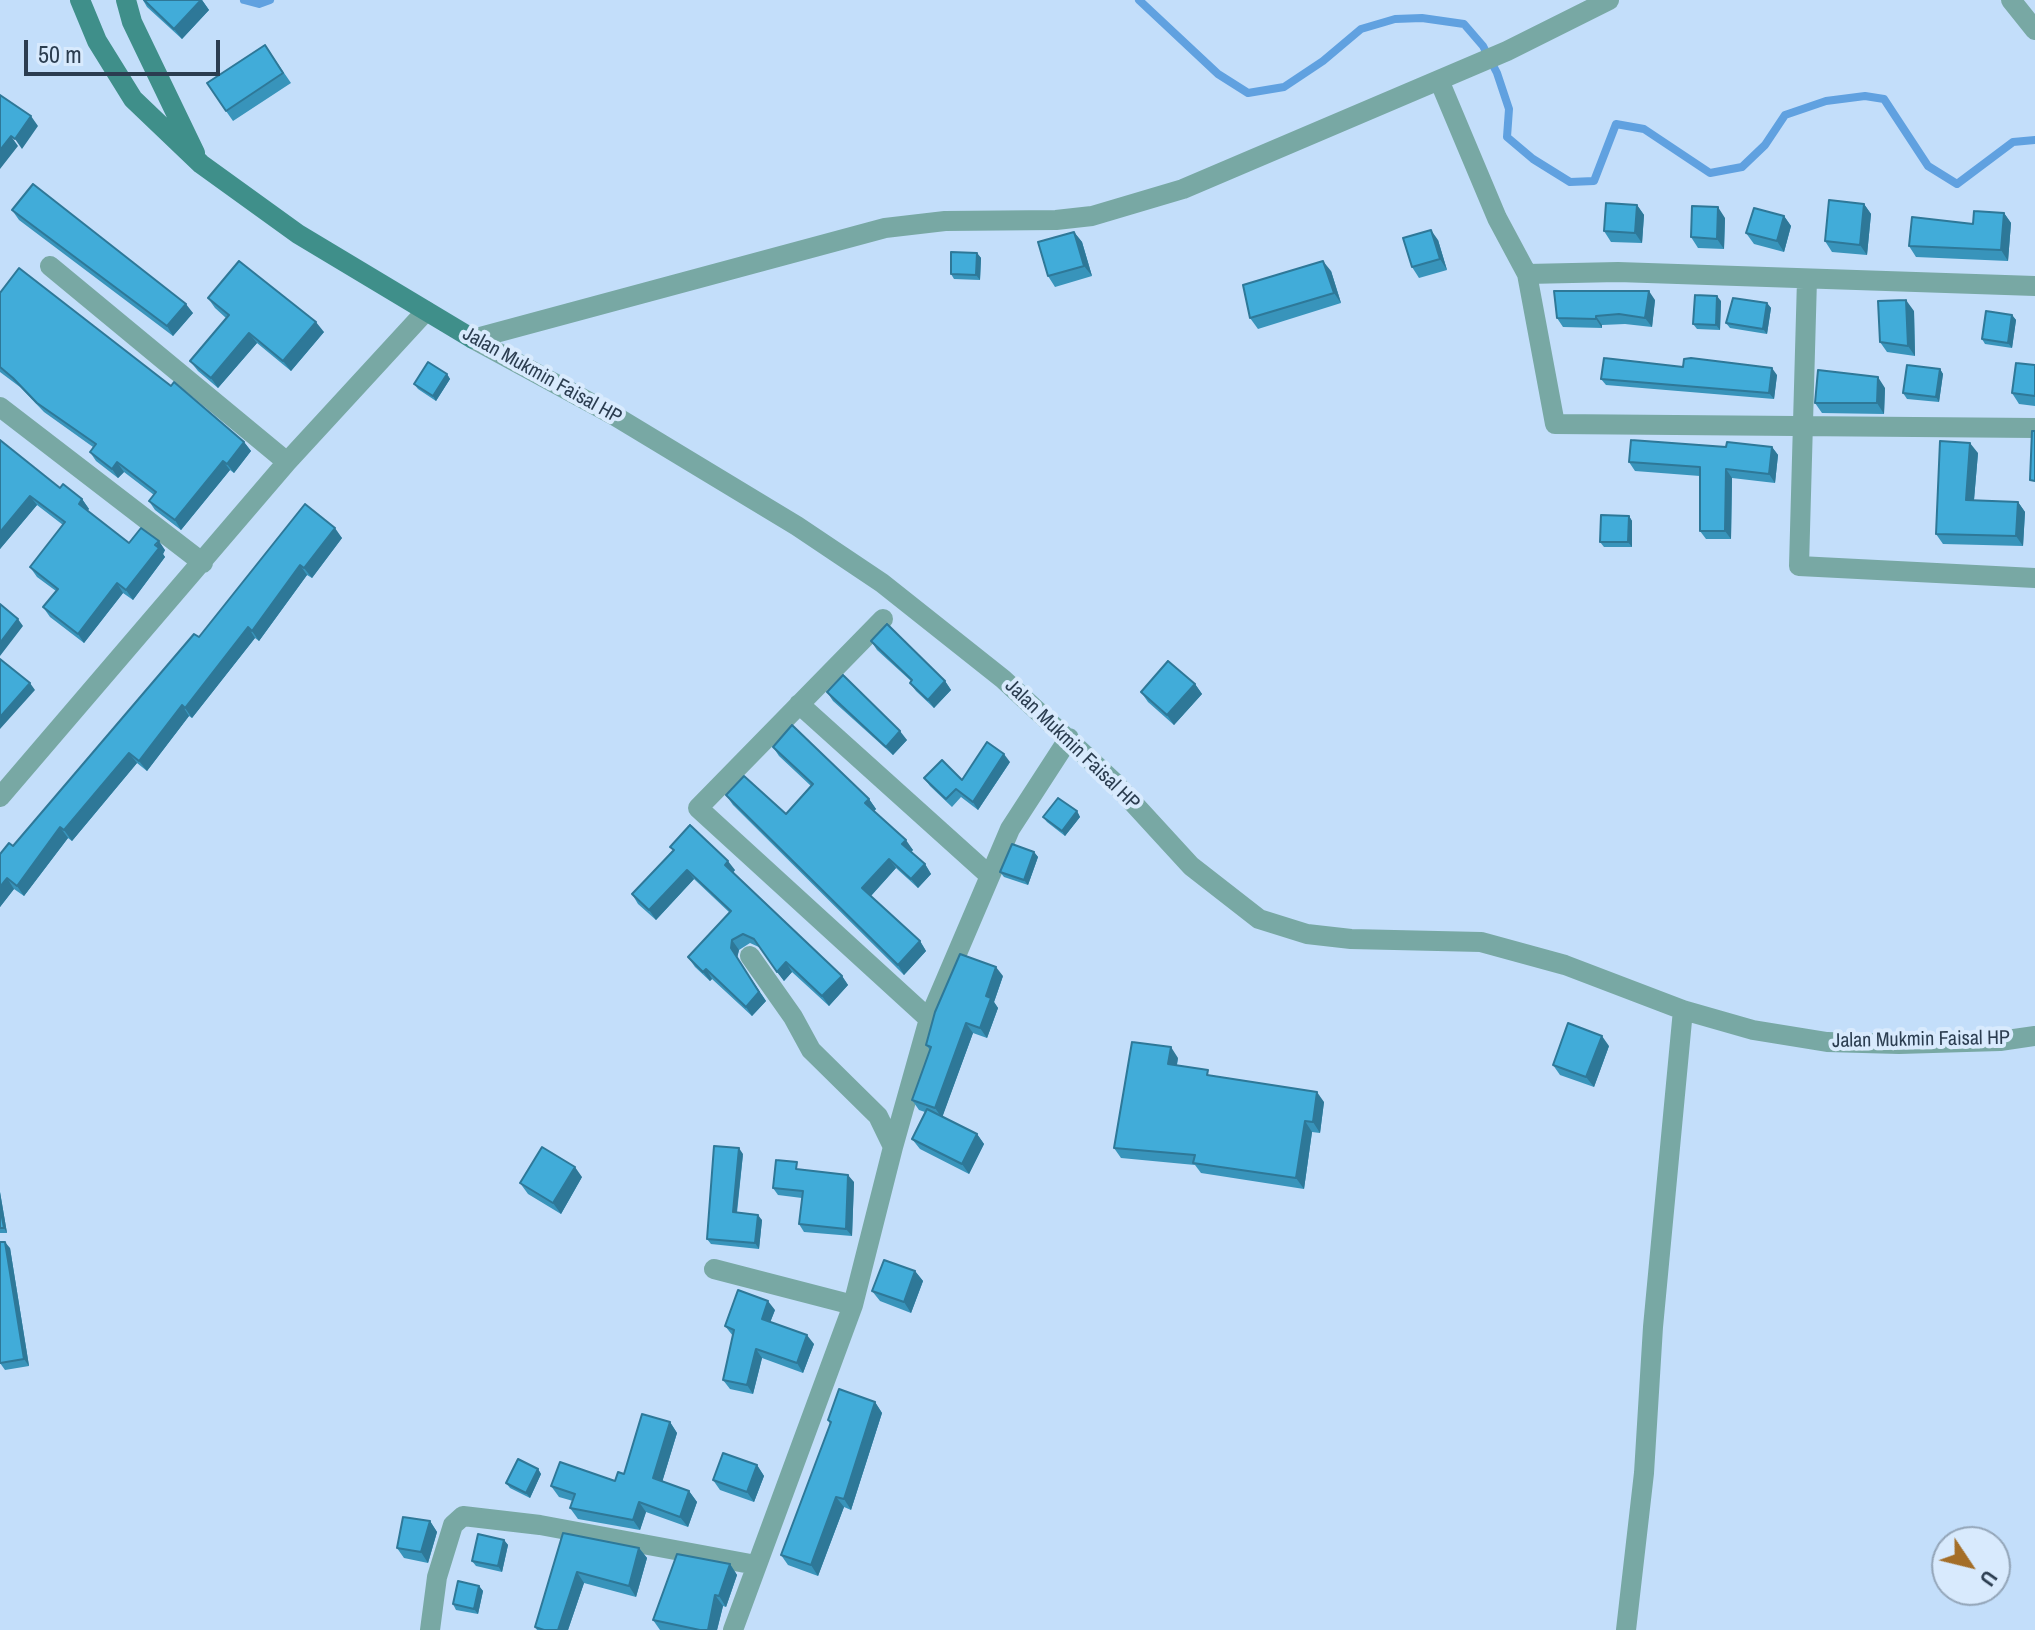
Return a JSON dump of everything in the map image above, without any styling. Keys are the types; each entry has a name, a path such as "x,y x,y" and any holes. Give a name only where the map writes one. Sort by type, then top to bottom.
{"street":[{"name":"Jalan Mukmin Faisal HP","path":"80,0 97,41 133,99 201,164 298,234 473,339 615,416 810,534 882,583 944,631 1069,738 1191,866 1259,919 1307,934 1351,939 1481,942 1565,965 1683,1010 1753,1030 1827,1042 1899,1044 2000,1041 2035,1036"},
{"name":"Jalan Mukmin Faisal HP","path":"126,0 132,22 201,164"},
{"path":"473,339 885,228 945,221 1056,220 1092,216 1183,189 1469,68 1609,0"},
{"path":"2011,0 2035,30"},
{"path":"1439,80 1497,218 1527,274 1555,424 2035,428"},
{"path":"50,266 287,462"},
{"path":"1527,274 1618,272 2035,286"},
{"path":"1807,279 1799,566 2035,578"},
{"path":"4,782 203,563 287,462 426,311"},
{"path":"0,407 203,563"},
{"path":"883,619 698,808 929,1019"},
{"path":"799,704 990,876"},
{"path":"733,1630 853,1305 929,1019 1010,829 1069,738"},
{"path":"750,956 793,1017 811,1050 878,1116 893,1147"},
{"path":"1626,1630 1644,1473 1654,1311 1683,1010"},
{"path":"714,1269 853,1305"},
{"path":"430,1630 441,1564 453,1525 463,1516 540,1525 756,1565"}],"building":[{"path":"144,0 201,0 174,29"},
{"path":"265,45 283,73 226,111 207,83"},
{"path":"0,95 31,116 15,139 11,136 0,150"},
{"path":"33,184 186,304 167,326 12,210"},
{"path":"1829,200 1864,204 1860,245 1825,241"},
{"path":"1606,203 1637,205 1635,233 1604,231"},
{"path":"1692,206 1718,207 1717,239 1691,237"},
{"path":"1754,208 1784,216 1777,241 1746,233"},
{"path":"1974,211 2004,213 2001,250 1909,246 1912,217 1973,224"},
{"path":"1431,230 1440,259 1412,267 1403,238"},
{"path":"1074,232 1084,266 1048,276 1038,242"},
{"path":"951,252 977,253 976,275 951,274"},
{"path":"239,261 316,322 283,361 249,333 211,378 190,361 229,315 208,298"},
{"path":"1323,261 1334,293 1250,318 1243,285"},
{"path":"19,268 171,386 174,382 244,442 227,464 223,461 175,520 149,501 156,492 117,462 112,469 90,452 96,444 37,403 0,367 0,293"},
{"path":"1554,291 1649,291 1645,318 1619,314 1596,316 1596,319 1557,318"},
{"path":"1695,295 1717,296 1716,325 1693,324"},
{"path":"1733,298 1767,303 1763,329 1726,323"},
{"path":"1906,300 1908,346 1880,342 1878,301"},
{"path":"1986,311 2012,315 2008,343 1982,339"},
{"path":"1604,358 1683,367 1684,359 1691,358 1772,368 1769,393 1601,379"},
{"path":"428,362 447,374 433,396 414,384"},
{"path":"2016,363 2035,365 2035,396 2012,393"},
{"path":"1907,365 1940,369 1936,397 1903,393"},
{"path":"1818,370 1878,377 1877,403 1815,403"},
{"path":"2032,431 2035,431 2035,481 2030,480"},
{"path":"0,440 60,488 63,484 82,499 79,504 129,543 141,528 159,541 155,545 159,548 126,590 117,583 78,634 43,607 58,589 30,567 65,522 30,496 0,532"},
{"path":"1631,440 1726,447 1727,442 1772,447 1769,474 1726,469 1725,531 1700,531 1700,467 1629,462"},
{"path":"1940,441 1970,443 1966,500 2018,502 2016,536 1936,534"},
{"path":"305,504 335,528 304,568 300,565 252,631 248,627 139,761 129,753 64,830 60,827 17,886 7,878 0,887 0,854 9,843 13,846 194,634 199,637"},
{"path":"1601,515 1629,516 1628,542 1600,542"},
{"path":"0,604 18,619 0,643"},
{"path":"887,624 945,681 928,700 871,641"},
{"path":"0,659 30,683 0,717"},
{"path":"1168,661 1195,684 1167,715 1141,692"},
{"path":"843,675 900,731 886,747 827,692"},
{"path":"792,725 869,799 865,803 906,840 902,844 925,864 911,879 889,859 862,888 920,941 898,965 726,795 744,776 786,814 813,784 773,747"},
{"path":"987,742 1004,754 973,802 956,789 946,799 924,778 942,760 962,780"},
{"path":"1058,798 1077,811 1062,831 1043,817"},
{"path":"690,825 728,861 725,865 842,976 822,996 786,962 777,972 754,939 743,934 732,940 731,948 759,992 746,1007 706,969 703,972 688,957 731,911 687,870 649,910 632,894 674,850 670,847"},
{"path":"1012,844 1034,852 1024,880 1000,872"},
{"path":"960,954 996,967 986,996 991,998 980,1028 966,1023 935,1108 912,1100 931,1047 926,1045 935,1012"},
{"path":"1568,1023 1602,1036 1586,1077 1553,1065"},
{"path":"1132,1042 1171,1047 1168,1064 1208,1070 1207,1075 1317,1092 1313,1122 1305,1121 1296,1178 1193,1163 1195,1155 1114,1148"},
{"path":"927,1109 977,1134 962,1164 912,1139"},
{"path":"714,1146 739,1148 733,1212 758,1215 755,1243 707,1239"},
{"path":"542,1147 575,1167 553,1203 520,1183"},
{"path":"776,1160 797,1162 796,1169 848,1175 846,1229 799,1224 803,1191 773,1188"},
{"path":"0,1207 4,1228 0,1228"},
{"path":"0,1242 5,1242 24,1359 0,1363"},
{"path":"884,1260 915,1271 904,1302 872,1291"},
{"path":"738,1290 768,1301 762,1319 807,1335 797,1363 756,1349 747,1385 723,1380 734,1330 725,1326"},
{"path":"839,1389 875,1402 844,1499 836,1497 811,1565 781,1555 831,1422 828,1420"},
{"path":"642,1414 670,1422 653,1478 689,1491 680,1517 639,1502 633,1520 570,1508 575,1494 551,1486 560,1462 615,1481 618,1472 624,1474"},
{"path":"723,1453 757,1465 747,1492 713,1480"},
{"path":"518,1459 538,1469 526,1493 506,1483"},
{"path":"403,1517 430,1521 421,1552 397,1548"},
{"path":"563,1533 639,1548 629,1586 577,1572 558,1630 544,1630 535,1627"},
{"path":"478,1534 504,1540 498,1566 472,1561"},
{"path":"677,1554 730,1564 719,1596 715,1595 708,1630 653,1620"},
{"path":"458,1581 479,1586 474,1609 453,1604"}],"waterway":[{"path":"244,0 259,4 270,0"},
{"path":"1139,0 1218,74 1248,93 1284,87 1323,61 1361,29 1395,19 1422,18 1464,24 1483,46 1497,73 1509,109 1507,137 1533,159 1570,182 1594,181 1616,124 1644,129 1710,173 1742,167 1765,145 1785,115 1826,101 1865,96 1884,99 1928,166 1957,184 2013,142 2035,140"}]}
